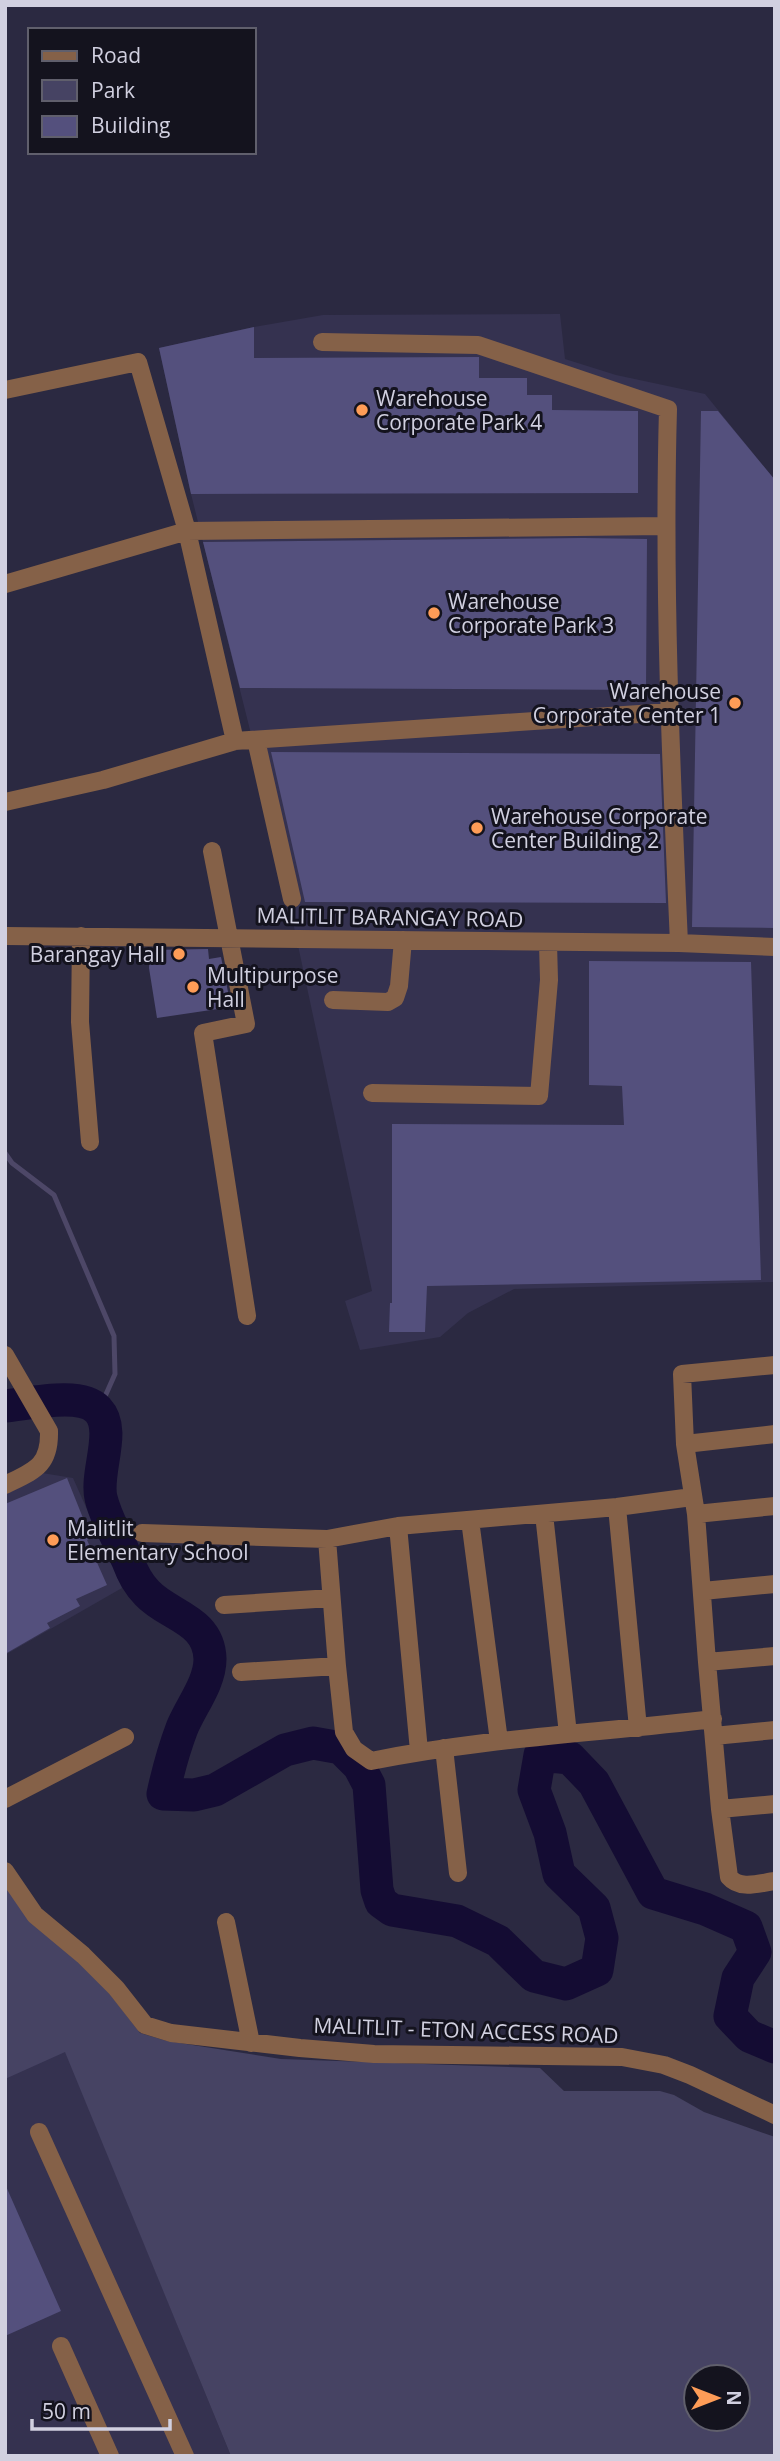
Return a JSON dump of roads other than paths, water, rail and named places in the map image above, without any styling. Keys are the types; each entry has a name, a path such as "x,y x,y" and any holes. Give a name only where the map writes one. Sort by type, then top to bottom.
{"street":[{"path":"322,342 478,345 668,409 665,526 669,712 679,943"},
{"path":"5,390 138,362 187,531 235,741"},
{"path":"5,584 187,531 665,526"},
{"path":"5,802 103,780 235,741 669,712"},
{"path":"256,740 292,899"},
{"path":"212,852 246,1024 203,1033 247,1316"},
{"name":"MALITLIT BARANGAY ROAD","path":"5,936 679,943 775,947"},
{"path":"81,936 80,1022 90,1142"},
{"path":"333,1000 388,1002 395,998 400,986 403,940"},
{"path":"372,1093 539,1096 549,980 548,943"},
{"path":"5,1354 27,1396 50,1431 50,1444 40,1467 5,1485"},
{"path":"775,1365 682,1374 685,1444 703,1591 720,1809 729,1877 734,1883 743,1885 775,1881"},
{"path":"685,1444 775,1434"},
{"path":"142,1533 327,1539 398,1526 617,1507 775,1506"},
{"path":"617,1507 638,1728"},
{"path":"544,1514 568,1734"},
{"path":"470,1520 499,1741"},
{"path":"398,1526 419,1751"},
{"path":"327,1539 344,1732 354,1749 371,1761 419,1751 499,1741 638,1728 714,1727 775,1730"},
{"path":"703,1591 775,1584"},
{"path":"224,1605 331,1598"},
{"path":"707,1662 775,1656"},
{"path":"241,1672 337,1666"},
{"path":"5,1798 125,1737"},
{"path":"444,1748 458,1873"},
{"path":"720,1809 775,1804"},
{"name":"MALITLIT - ETON ACCESS ROAD","path":"5,1871 35,1915 83,1955 116,1988 145,2025 171,2033 374,2054 622,2057 664,2065 775,2115"},
{"path":"226,1922 251,2043"},
{"path":"39,2132 185,2456"},
{"path":"61,2346 110,2456"}],"waterway":[{"path":"5,1153 12,1163 54,1195 114,1336 115,1374 99,1410"},
{"path":"5,1406 67,1400 90,1404 98,1410 106,1429 101,1498 113,1530 144,1590 195,1627 208,1646 210,1659 207,1677 182,1728 163,1794 194,1795 215,1790 285,1750 313,1743 341,1748 359,1766 369,1785 377,1890 381,1902 392,1910 457,1921 498,1941 534,1976 566,1984 597,1970 602,1938 594,1908 559,1874 550,1833 534,1790 540,1755 570,1758 594,1783 653,1893 705,1909 746,1927 755,1952 738,1978 730,2016 749,2036 775,2047"}],"place":[{"name":"Warehouse Corporate Park 4","path":"362,410"},
{"name":"Warehouse Corporate Park 3","path":"434,613"},
{"name":"Warehouse Corporate Center 1","path":"735,703"},
{"name":"Warehouse Corporate Center Building 2","path":"477,828"},
{"name":"Barangay Hall","path":"179,954"},
{"name":"Multipurpose Hall","path":"193,987"},
{"name":"Malitlit Elementary School","path":"53,1540"}]}
